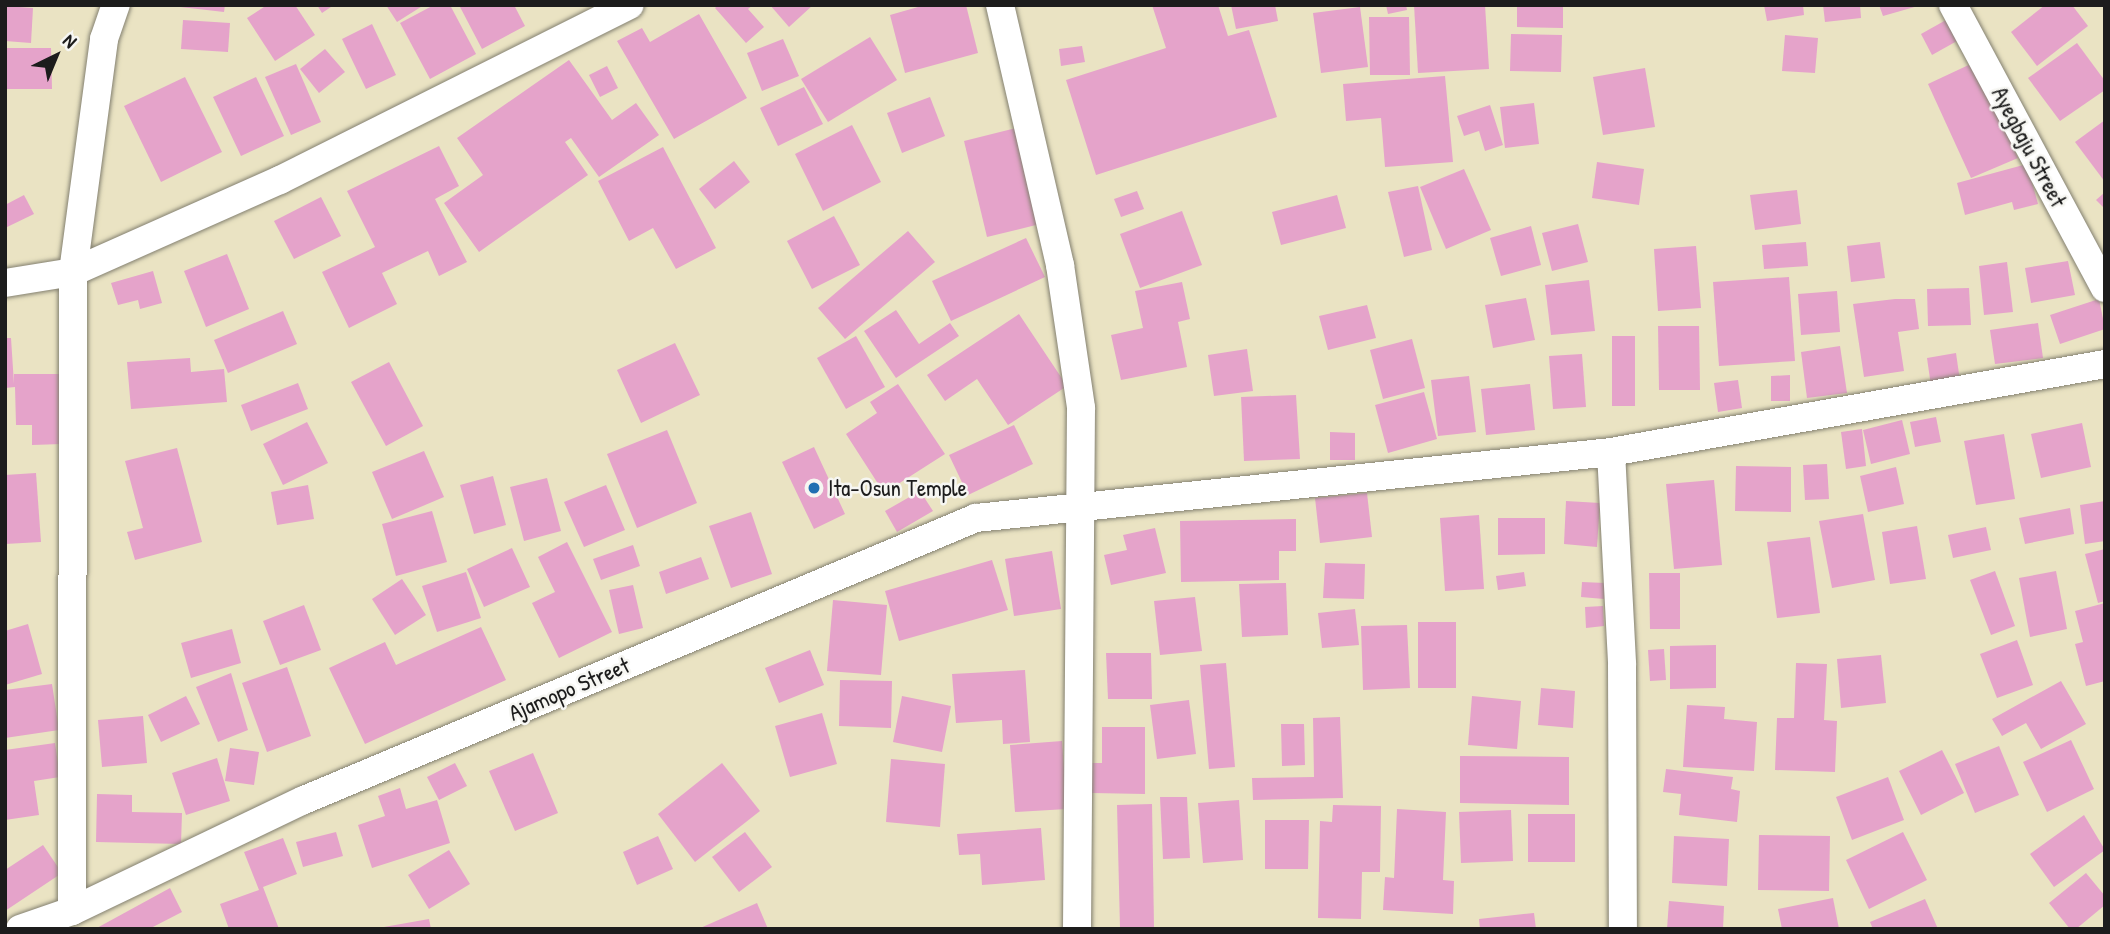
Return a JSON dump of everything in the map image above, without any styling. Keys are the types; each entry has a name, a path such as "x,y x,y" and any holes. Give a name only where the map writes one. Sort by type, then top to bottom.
{"street":[{"path":"72,911 73,272 104,39 116,5"},
{"path":"5,283 73,272 280,180 630,5"},
{"path":"1000,5 1075,348 1081,408 1077,929"},
{"name":"Ayegbaju Street","path":"1953,5 2104,287"},
{"name":"Ajamopo Street","path":"20,929 72,911 304,800 976,518 1611,452 2105,364"},
{"path":"1611,452 1622,664 1623,929"}],"building":[{"path":"163,5 225,5 224,12"},
{"path":"267,5 295,5 315,35 275,61 247,18"},
{"path":"317,5 334,5 322,13"},
{"path":"386,5 424,5 397,22"},
{"path":"434,5 450,5 476,54 430,79 400,23"},
{"path":"459,5 514,5 525,26 482,49"},
{"path":"718,5 753,5 748,9 764,27 746,43 715,8"},
{"path":"770,5 813,5 789,27"},
{"path":"925,5 966,5 978,53 905,73 890,15"},
{"path":"1152,5 1218,5 1228,36 1249,30 1277,117 1096,175 1066,80 1166,48"},
{"path":"1231,5 1275,5 1278,21 1236,29"},
{"path":"1386,5 1406,5 1407,10 1388,14"},
{"path":"1414,5 1485,5 1489,69 1418,73"},
{"path":"1517,5 1563,5 1563,28 1517,27"},
{"path":"1764,5 1803,5 1804,15 1767,21"},
{"path":"1823,5 1860,5 1861,18 1825,22"},
{"path":"1879,5 1918,5 1918,6 1883,16"},
{"path":"2045,5 2072,5 2088,26 2037,66 2011,32"},
{"path":"5,6 33,8 31,43 5,41"},
{"path":"1360,7 1368,67 1321,73 1313,13"},
{"path":"699,14 747,98 674,139 617,41 642,28 650,42"},
{"path":"1369,17 1409,17 1410,75 1370,75"},
{"path":"183,20 230,23 228,52 181,49"},
{"path":"1946,20 1957,41 1932,55 1921,34"},
{"path":"372,24 396,75 366,89 342,39"},
{"path":"1511,34 1562,35 1561,72 1510,71"},
{"path":"1785,35 1818,38 1815,73 1782,71"},
{"path":"870,37 897,80 828,122 801,79"},
{"path":"783,39 799,76 762,91 747,53"},
{"path":"2077,43 2105,81 2105,90 2060,121 2028,78"},
{"path":"1082,46 1085,62 1061,66 1059,49"},
{"path":"5,48 51,48 52,89 5,89"},
{"path":"325,49 345,72 319,93 300,69"},
{"path":"569,60 612,120 636,103 659,135 599,177 571,138 565,142 588,175 479,252 444,203 483,175 457,138"},
{"path":"1975,62 2018,158 1971,178 1928,84"},
{"path":"296,64 321,122 291,135 265,77"},
{"path":"607,66 618,88 600,97 589,75"},
{"path":"1645,68 1655,127 1603,135 1593,77"},
{"path":"1445,76 1453,162 1385,167 1381,118 1346,121 1343,84"},
{"path":"185,77 222,152 161,182 124,106"},
{"path":"256,77 284,136 241,156 213,97"},
{"path":"804,87 823,124 778,146 760,108"},
{"path":"930,97 945,136 902,153 887,113"},
{"path":"1534,103 1539,144 1505,148 1500,107"},
{"path":"1490,105 1503,145 1485,151 1479,131 1464,136 1457,116"},
{"path":"2105,120 2105,182 2075,142"},
{"path":"852,125 881,182 823,211 795,154"},
{"path":"1020,127 1044,223 987,237 964,141"},
{"path":"439,146 459,186 435,199 467,262 439,276 428,251 382,273 397,304 349,328 322,272 375,247 347,191"},
{"path":"663,147 716,248 676,269 653,228 629,241 598,181"},
{"path":"734,161 750,182 715,209 699,189"},
{"path":"1597,162 1644,169 1639,205 1592,198"},
{"path":"2027,164 2038,204 2014,210 2012,202 1965,215 1957,183"},
{"path":"1464,169 1491,230 1446,249 1420,187"},
{"path":"1418,186 1432,250 1404,257 1388,192"},
{"path":"1797,190 1801,224 1755,230 1750,195"},
{"path":"1137,191 1144,209 1121,217 1114,199"},
{"path":"2105,192 2105,209 2096,200"},
{"path":"24,195 34,214 5,228 5,205"},
{"path":"1337,195 1346,228 1281,245 1272,212"},
{"path":"321,197 341,236 294,259 274,221"},
{"path":"1182,211 1202,265 1140,288 1120,234"},
{"path":"834,216 860,265 812,289 787,241"},
{"path":"1578,224 1588,262 1552,271 1542,233"},
{"path":"1531,226 1541,265 1501,276 1490,238"},
{"path":"908,231 935,262 845,339 818,308"},
{"path":"1026,238 1045,277 951,321 932,281"},
{"path":"1806,242 1808,266 1764,269 1762,245"},
{"path":"1880,242 1885,278 1851,282 1847,246"},
{"path":"1696,246 1701,308 1658,311 1654,249"},
{"path":"227,254 249,309 206,327 184,271"},
{"path":"2068,261 2075,295 2031,303 2025,268"},
{"path":"2007,262 2013,312 1984,315 1979,266"},
{"path":"153,271 162,303 140,309 138,300 118,305 111,283"},
{"path":"1789,277 1795,361 1719,366 1713,282"},
{"path":"1589,280 1595,331 1551,335 1545,285"},
{"path":"1182,282 1190,319 1178,322 1187,367 1121,380 1111,335 1143,328 1135,291"},
{"path":"1969,288 1971,325 1928,326 1927,289"},
{"path":"1837,291 1840,332 1801,335 1798,294"},
{"path":"1526,298 1535,340 1493,348 1485,305"},
{"path":"1915,299 1919,329 1898,332 1904,371 1864,377 1853,304"},
{"path":"2099,299 2105,329 2060,344 2050,315"},
{"path":"1367,305 1376,338 1328,350 1319,316"},
{"path":"896,310 919,344 950,323 959,336 896,378 864,331"},
{"path":"283,311 297,344 228,373 214,340"},
{"path":"1019,314 1067,386 1008,425 977,379 945,401 927,375"},
{"path":"2038,323 2043,358 1995,364 1990,330"},
{"path":"1658,326 1699,326 1700,390 1659,390"},
{"path":"856,336 885,387 846,409 817,358"},
{"path":"1612,336 1635,336 1635,406 1612,406"},
{"path":"5,338 11,338 14,384 14,374 60,374 62,444 32,445 32,425 16,425 15,387 5,388"},
{"path":"1412,339 1425,388 1383,399 1370,350"},
{"path":"675,343 700,395 641,423 617,370"},
{"path":"1840,346 1847,393 1807,398 1801,352"},
{"path":"1247,349 1253,391 1214,396 1208,355"},
{"path":"1956,353 1960,381 1931,386 1927,358"},
{"path":"1582,354 1586,407 1553,409 1549,356"},
{"path":"190,358 191,372 224,369 227,402 131,409 127,362"},
{"path":"389,362 423,426 386,446 351,382"},
{"path":"1790,375 1790,401 1771,401 1771,376"},
{"path":"1469,376 1476,432 1438,436 1431,380"},
{"path":"1738,380 1742,408 1718,412 1714,383"},
{"path":"298,383 308,409 251,431 241,405"},
{"path":"898,384 945,454 884,493 846,434 877,413 870,402"},
{"path":"1530,384 1535,430 1486,435 1481,389"},
{"path":"1424,392 1437,439 1388,453 1375,405"},
{"path":"1296,395 1300,459 1244,461 1241,397"},
{"path":"1936,417 1941,442 1915,447 1910,422"},
{"path":"1902,420 1910,454 1871,464 1863,430"},
{"path":"307,422 328,463 283,485 263,444"},
{"path":"2082,423 2091,467 2041,478 2031,434"},
{"path":"1014,425 1033,464 968,495 949,455"},
{"path":"1862,429 1866,466 1846,469 1841,432"},
{"path":"667,430 697,503 637,528 607,454"},
{"path":"1330,432 1355,433 1355,460 1330,460"},
{"path":"2004,434 2015,499 1976,505 1964,441"},
{"name":"Ita-Osun Temple","path":"814,447 845,514 814,529 782,462"},
{"path":"177,448 202,542 135,560 127,532 143,528 125,461"},
{"path":"424,451 444,497 392,519 372,472"},
{"path":"1827,464 1829,499 1805,500 1803,465"},
{"path":"1736,466 1791,467 1791,512 1735,511"},
{"path":"1896,467 1904,504 1868,512 1860,476"},
{"path":"36,473 41,542 5,544 5,475"},
{"path":"493,476 506,525 474,534 460,485"},
{"path":"547,478 561,531 524,541 510,487"},
{"path":"1714,480 1722,565 1674,569 1666,484"},
{"path":"308,485 314,519 277,525 271,492"},
{"path":"606,485 625,530 584,547 564,502"},
{"path":"920,491 933,511 897,532 885,511"},
{"path":"1367,493 1372,537 1320,543 1315,498"},
{"path":"1566,501 1600,503 1597,547 1564,544"},
{"path":"2105,501 2105,541 2085,544 2080,505"},
{"path":"2070,508 2074,534 2025,544 2019,518"},
{"path":"432,511 447,562 396,576 382,524"},
{"path":"751,512 772,574 731,588 709,526"},
{"path":"1863,514 1875,580 1832,588 1819,521"},
{"path":"1479,515 1484,589 1445,591 1440,518"},
{"path":"1498,518 1545,518 1545,554 1498,555"},
{"path":"1296,519 1296,551 1279,551 1279,580 1181,582 1180,521"},
{"path":"1917,526 1926,579 1890,584 1882,532"},
{"path":"1986,527 1991,550 1953,558 1948,535"},
{"path":"1155,528 1166,573 1111,585 1104,555 1127,550 1123,535"},
{"path":"1810,537 1820,613 1777,618 1767,542"},
{"path":"567,542 612,632 559,658 532,603 555,592 538,557"},
{"path":"633,545 640,566 601,580 593,559"},
{"path":"512,548 530,587 484,607 467,569"},
{"path":"2105,549 2105,601 2098,603 2085,554"},
{"path":"1052,551 1061,609 1014,616 1005,559"},
{"path":"701,557 709,579 666,594 659,572"},
{"path":"992,560 1008,610 899,641 885,591"},
{"path":"1325,563 1365,564 1364,599 1323,598"},
{"path":"1995,571 2015,626 1991,635 1970,580"},
{"path":"2056,571 2067,629 2030,637 2019,578"},
{"path":"466,572 481,618 437,632 422,586"},
{"path":"1524,572 1526,586 1498,590 1496,576"},
{"path":"1649,573 1680,573 1680,629 1650,629"},
{"path":"402,579 426,615 395,635 372,599"},
{"path":"1582,582 1605,583 1604,599 1581,597"},
{"path":"1286,583 1288,635 1242,637 1239,584"},
{"path":"633,585 643,628 619,634 609,590"},
{"path":"1195,597 1202,651 1160,655 1154,601"},
{"path":"833,600 887,605 881,675 827,671"},
{"path":"2105,603 2105,681 2086,686 2075,644 2083,642 2075,611"},
{"path":"304,605 321,650 280,665 263,621"},
{"path":"1603,606 1604,626 1586,628 1585,607"},
{"path":"1355,609 1359,645 1322,648 1318,613"},
{"path":"1418,622 1456,622 1456,688 1418,688"},
{"path":"28,624 42,674 5,685 5,631"},
{"path":"1407,625 1410,688 1363,690 1361,626"},
{"path":"481,627 506,680 365,744 329,668 385,642 396,665"},
{"path":"232,629 241,663 191,678 181,643"},
{"path":"2017,640 2033,685 1997,698 1980,654"},
{"path":"1716,645 1716,688 1670,689 1670,646"},
{"path":"1664,649 1666,680 1650,681 1648,650"},
{"path":"810,650 824,685 779,703 765,668"},
{"path":"1106,653 1151,653 1152,699 1108,699"},
{"path":"1881,655 1886,703 1841,708 1837,659"},
{"path":"1226,663 1235,767 1209,769 1200,665"},
{"path":"1796,663 1827,664 1824,720 1837,721 1835,772 1775,770 1777,718 1794,718"},
{"path":"287,667 311,736 267,752 242,683"},
{"path":"1025,670 1030,742 1003,744 1002,720 956,723 952,674"},
{"path":"231,673 248,730 218,742 196,687"},
{"path":"840,680 892,681 891,728 839,726"},
{"path":"2061,681 2086,724 2041,749 2026,723 2002,736 1992,719"},
{"path":"52,684 59,730 5,738 5,690"},
{"path":"1541,688 1575,691 1573,728 1538,725"},
{"path":"186,696 200,724 161,742 148,715"},
{"path":"902,696 951,706 942,752 893,742"},
{"path":"1472,696 1521,701 1517,749 1468,745"},
{"path":"1189,700 1196,754 1157,759 1150,705"},
{"path":"1687,705 1725,707 1724,719 1757,722 1754,771 1683,767"},
{"path":"822,713 837,764 790,777 775,726"},
{"path":"143,716 147,763 102,767 98,720"},
{"path":"1340,717 1343,798 1253,800 1252,778 1314,777 1313,718"},
{"path":"1281,724 1304,724 1305,765 1282,766"},
{"path":"1102,727 1145,727 1145,794 1092,793 1092,763 1102,763"},
{"path":"2071,740 2094,789 2047,812 2023,762"},
{"path":"1062,741 1067,809 1015,812 1010,745"},
{"path":"55,743 60,777 34,781 39,815 5,820 5,750"},
{"path":"1999,746 2019,795 1975,813 1955,764"},
{"path":"230,748 259,752 254,785 225,781"},
{"path":"1942,750 1964,793 1921,815 1899,771"},
{"path":"533,753 558,813 515,831 489,771"},
{"path":"1460,756 1569,757 1569,805 1460,803"},
{"path":"217,758 230,801 186,815 172,773"},
{"path":"891,759 945,764 940,827 886,822"},
{"path":"455,763 467,786 439,800 427,777"},
{"path":"722,763 760,811 695,862 658,814"},
{"path":"1666,769 1733,777 1731,789 1740,791 1737,822 1679,815 1681,794 1663,792"},
{"path":"1888,777 1904,820 1852,840 1836,797"},
{"path":"400,788 406,809 437,800 450,843 372,868 358,825 385,816 378,796"},
{"path":"97,794 132,795 132,812 182,813 181,844 96,842"},
{"path":"1160,797 1187,797 1190,858 1163,859"},
{"path":"1239,800 1243,860 1203,863 1198,803"},
{"path":"1152,804 1154,927 1120,928 1117,805"},
{"path":"1333,805 1381,806 1380,872 1362,872 1361,919 1318,918 1320,821 1332,822"},
{"path":"1397,809 1446,812 1443,880 1454,881 1453,914 1383,910 1385,877 1394,878"},
{"path":"1511,810 1513,861 1461,863 1459,812"},
{"path":"1528,814 1575,814 1575,862 1528,862"},
{"path":"2084,815 2105,850 2054,887 2030,854"},
{"path":"1265,820 1309,820 1308,869 1265,869"},
{"path":"1041,828 1045,880 982,885 980,854 959,855 957,834"},
{"path":"336,832 343,856 303,867 296,842"},
{"path":"745,832 772,867 739,892 712,857"},
{"path":"1903,832 1927,880 1869,909 1846,860"},
{"path":"1759,835 1830,836 1829,891 1758,890"},
{"path":"658,836 673,869 637,885 623,852"},
{"path":"1674,836 1729,839 1727,886 1672,883"},
{"path":"283,838 297,874 263,887 279,929 229,929 220,904 259,890 244,852"},
{"path":"43,845 62,873 5,911 5,870"},
{"path":"449,850 470,884 429,909 408,875"},
{"path":"2086,873 2105,896 2105,905 2076,929 2070,929 2049,903"},
{"path":"170,888 182,912 149,929 95,929"},
{"path":"1833,898 1839,929 1782,929 1778,909"},
{"path":"1925,899 1938,929 1873,929 1870,922"},
{"path":"1669,901 1724,906 1723,929 1667,929"},
{"path":"757,903 768,929 698,929"},
{"path":"1534,913 1536,929 1480,929 1479,919"},
{"path":"429,919 431,929 384,929 384,927"}],"place":[{"name":"Ita-Osun Temple","path":"814,488"}]}
